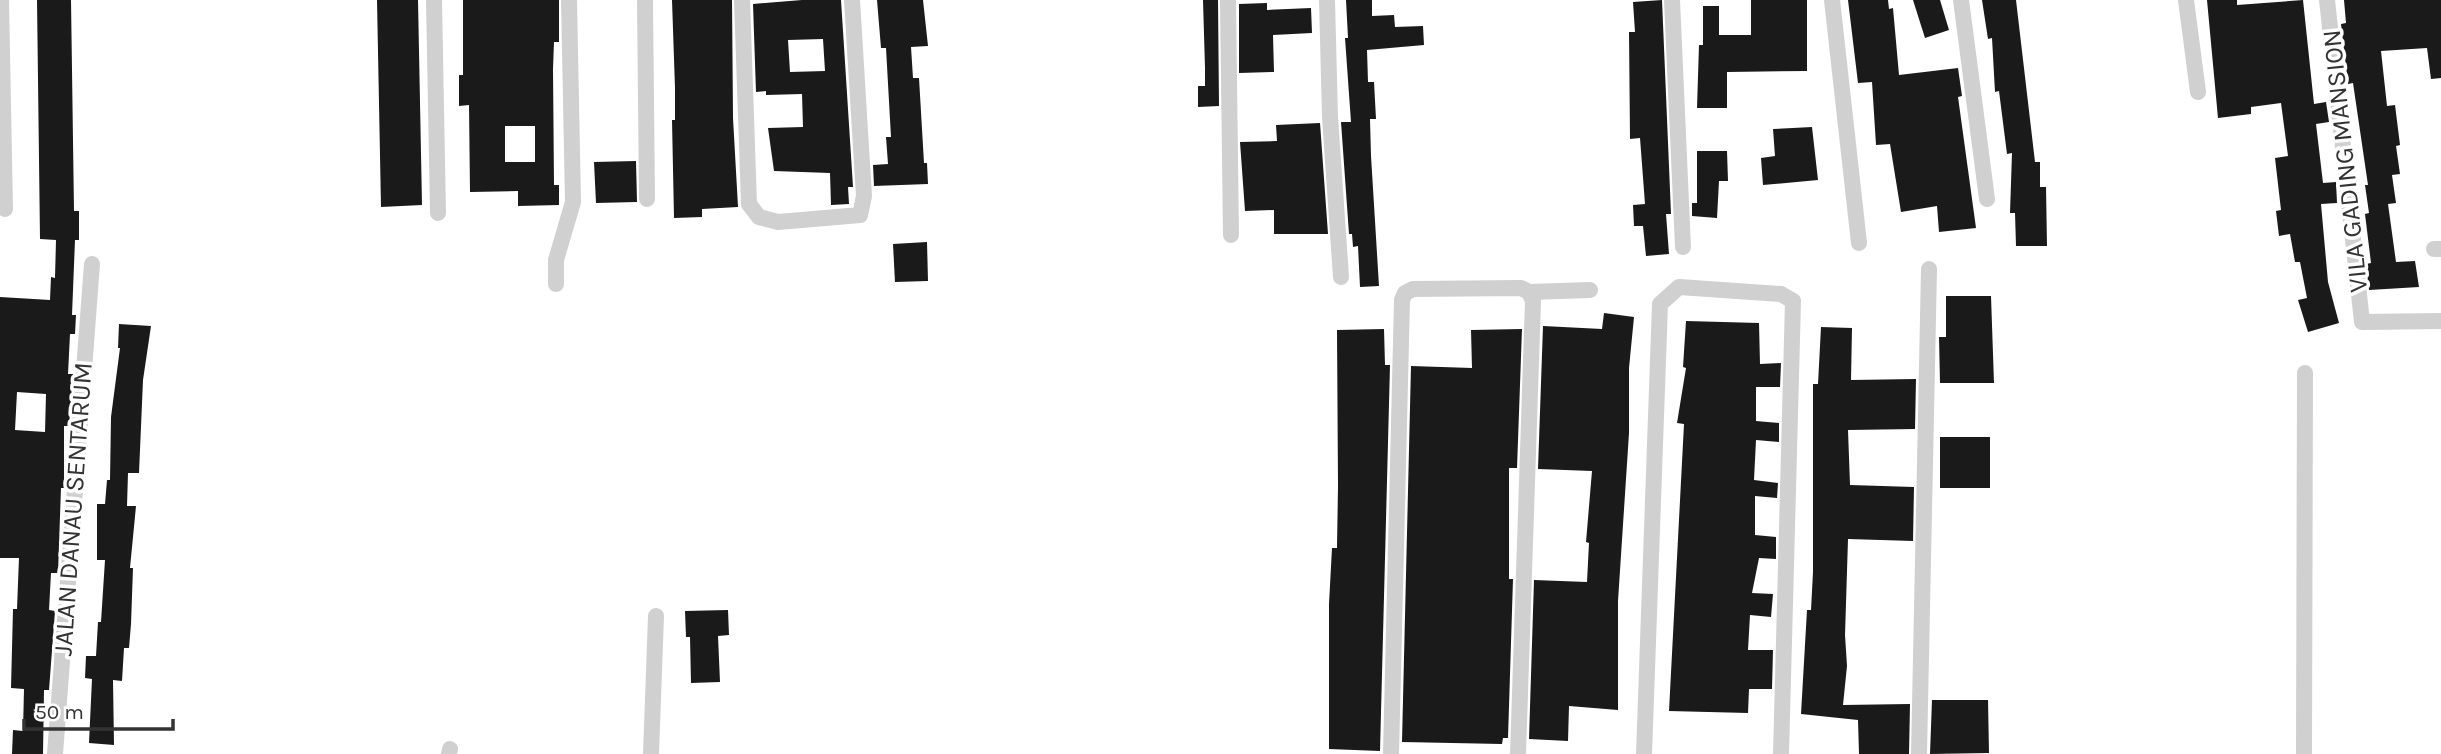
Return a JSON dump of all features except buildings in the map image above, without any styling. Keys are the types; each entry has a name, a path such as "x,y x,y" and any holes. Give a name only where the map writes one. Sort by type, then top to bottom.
{"street":[{"path":"1,0 5,209"},
{"path":"435,0 438,213"},
{"path":"556,284 556,260 573,202 569,0"},
{"path":"646,0 646,200"},
{"path":"741,0 754,211 778,222 860,215 864,196 852,0"},
{"path":"1228,0 1231,235"},
{"path":"1327,0 1330,117 1341,277"},
{"path":"1672,0 1684,247"},
{"path":"1832,0 1859,243"},
{"path":"1961,0 1987,199"},
{"path":"2186,0 2198,92"},
{"name":"VILA GADING MANSION","path":"2327,0 2362,322 2441,321"},
{"name":"JALAN DANAU SENTARUM","path":"55,754 92,264"},
{"path":"1919,754 1929,270"},
{"path":"1644,754 1660,304 1679,287 1781,293 1793,300 1781,754"},
{"path":"1391,754 1402,300 1405,293 1413,289 1521,288 1529,292 1590,290"},
{"path":"1518,754 1532,301 1529,292"},
{"path":"2304,754 2305,373"},
{"path":"651,754 656,616"}]}
